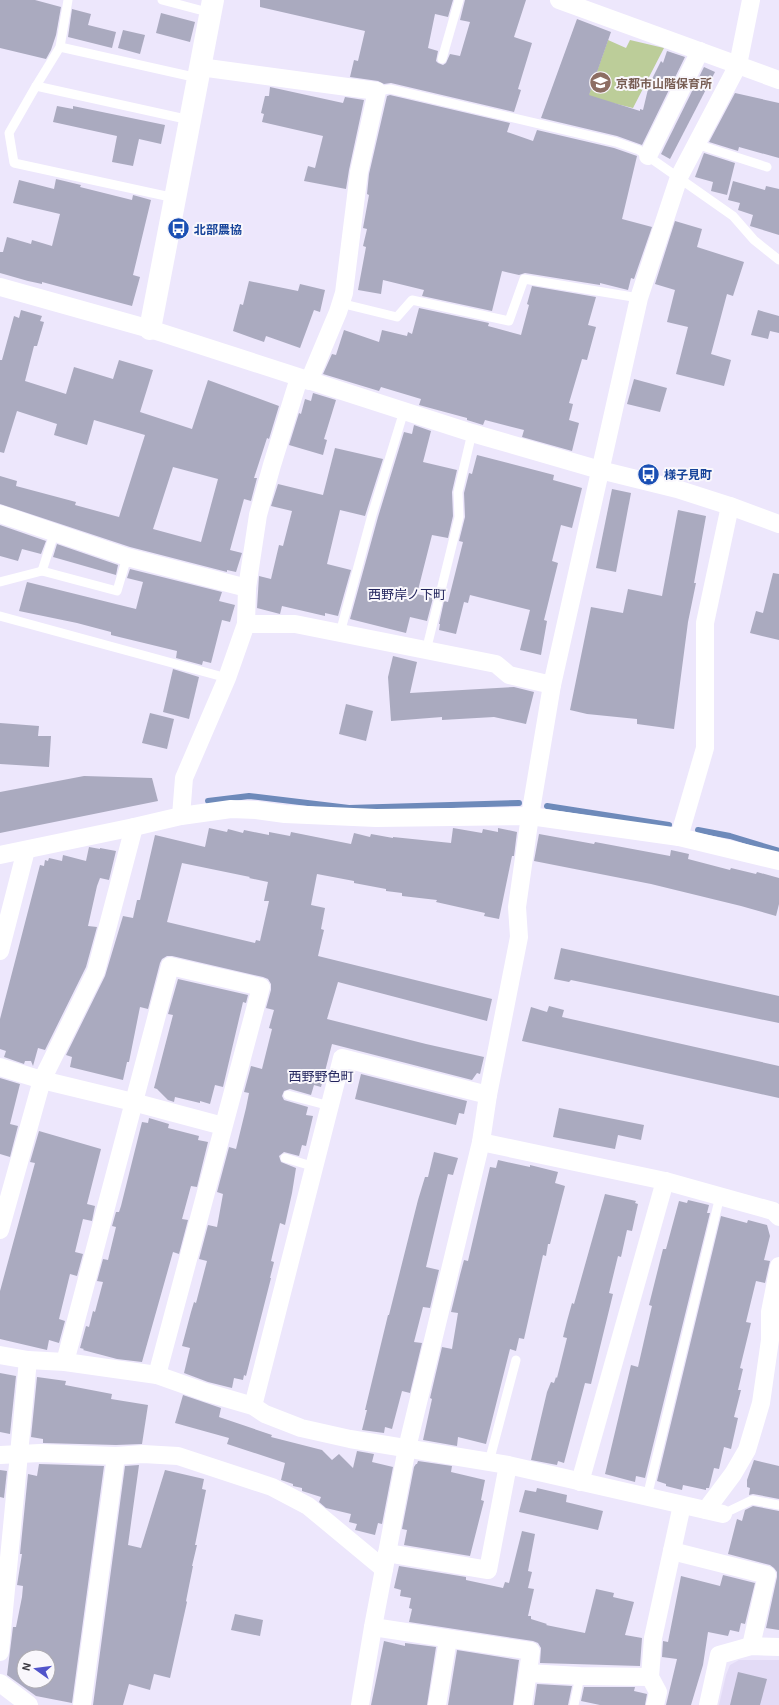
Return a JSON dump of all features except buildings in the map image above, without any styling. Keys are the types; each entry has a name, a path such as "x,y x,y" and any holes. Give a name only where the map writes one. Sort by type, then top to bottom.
{"street":[{"path":"559,0 779,80"},
{"path":"360,1705 372,1627 386,1561 406,1448 481,1142 488,1095 519,937 517,907 530,816 552,685 639,298 679,177 738,65 751,0"},
{"path":"150,330 212,6"},
{"path":"648,156 700,52"},
{"path":"180,816 184,778 227,678 246,624 247,588 258,515 272,465 304,379 338,312 344,293 358,172 377,91 199,73"},
{"path":"1,289 150,330 472,433 600,470 677,489 779,524"},
{"path":"679,837 705,748 705,623 730,506"},
{"path":"0,514 54,534 127,557 247,588"},
{"path":"246,624 295,624 496,664 509,675 552,685"},
{"path":"0,855 180,816 231,809 256,810 285,814 376,818 530,816 679,837 779,861"},
{"path":"0,1230 42,1080 96,971 134,827"},
{"path":"0,951 26,850"},
{"path":"65,1362 170,966 261,987 157,1375"},
{"path":"253,1406 342,1058 488,1095"},
{"path":"0,1066 42,1080 223,1126"},
{"path":"481,1142 665,1181 774,1211 779,1217"},
{"path":"580,1482 665,1181"},
{"path":"0,1355 28,1360 65,1362 157,1375 205,1392 253,1406 265,1414 301,1428 350,1439 508,1465 715,1512 733,1474 747,1450 761,1403 770,1340 770,1312 779,1266"},
{"path":"0,1652 28,1360"},
{"path":"0,1455 40,1453 116,1456 143,1454 178,1456 272,1487 308,1506 386,1561 488,1570 508,1465"},
{"path":"82,1705 116,1456"},
{"path":"655,1705 658,1692 650,1677 653,1638 682,1505"},
{"path":"672,1551 767,1575 751,1646"},
{"path":"372,1627 531,1651 523,1705"},
{"path":"436,1705 448,1639"},
{"path":"708,1705 719,1655 751,1646 779,1647"},
{"path":"528,1672 580,1676 650,1677"},
{"path":"0,1683 29,1705"}],"lane":[{"path":"68,0 60,47 36,86 4,132 14,162 175,198"},
{"path":"162,0 212,6"},
{"path":"442,59 459,0"},
{"path":"60,47 199,73"},
{"path":"36,86 190,120"},
{"path":"377,91 390,90 616,142 639,150 732,216 754,240 779,260"},
{"path":"696,144 766,167"},
{"path":"340,303 397,318 412,300 509,321 524,279 639,298"},
{"path":"340,633 372,515 404,411"},
{"path":"426,651 459,517 458,492 472,433"},
{"path":"42,571 54,534"},
{"path":"0,582 42,571 117,592 127,557"},
{"path":"0,616 227,678"},
{"path":"288,1095 330,1106"},
{"path":"285,1158 315,1167"},
{"path":"647,1497 720,1196"},
{"path":"489,1462 516,1360"},
{"path":"715,1512 752,1500 779,1506"},
{"path":"574,1705 580,1676"}],"shaded area":[{"path":"739,1660 779,1660 779,1705 719,1705 726,1675 730,1665"}],"green space":[{"path":"608,40 626,48 630,40 664,48 633,108 588,97"}],"waterway":[{"path":"208,801 249,796 349,808 519,803"},
{"path":"547,806 669,825"},
{"path":"698,830 730,836 779,851"}],"place":[{"name":"京都市山階保育所","path":"600,83"},
{"name":"北部農協","path":"178,229"},
{"name":"様子見町","path":"648,474"}],"district":[{"name":"西野岸ノ下町","path":"407,594"},
{"name":"西野野色町","path":"321,1076"}]}
